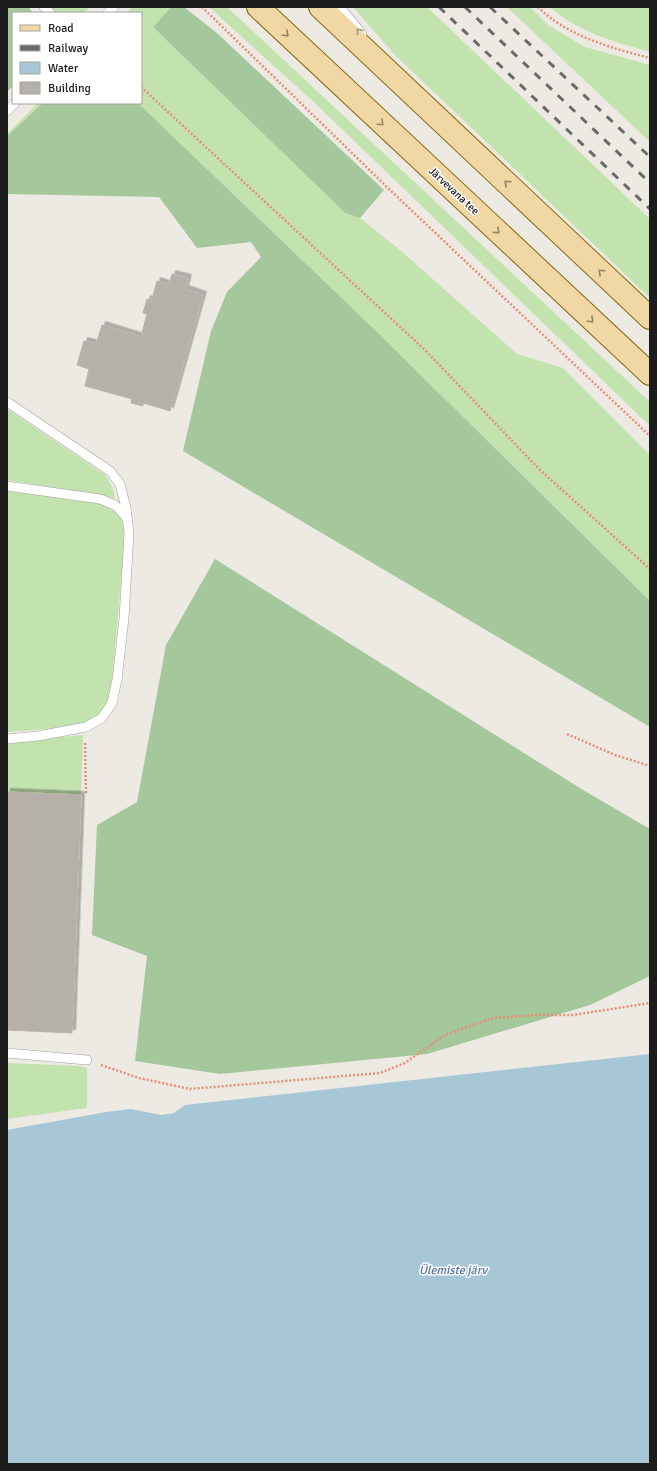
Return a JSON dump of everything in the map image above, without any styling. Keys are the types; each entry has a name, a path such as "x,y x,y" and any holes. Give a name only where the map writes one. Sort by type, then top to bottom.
{"main road":[{"name":"Järvevana tee","path":"258,7 650,374"},
{"path":"320,7 650,318"}],"lane":[{"path":"340,7 391,74"},
{"path":"7,402 110,471 120,484 129,533 124,618 117,680 112,703 102,718 86,728 38,736 7,738"},
{"path":"7,486 100,499 115,505 127,518"},
{"path":"7,1053 87,1060"}],"path":[{"path":"202,7 396,196 650,436"},
{"path":"538,7 544,14 572,31 612,48 650,58"},
{"path":"142,88 425,350 540,470 650,569"},
{"path":"566,734 615,755 650,766"},
{"path":"85,739 86,794"},
{"path":"87,1060 139,1078 190,1089 343,1077 380,1073 405,1063 445,1035 493,1018 536,1015 573,1015 650,1003"}],"green space":[{"path":"7,7 28,7 32,12 12,12 12,87 7,92"},
{"path":"49,7 90,7 85,12 54,12"},
{"path":"132,7 171,7 153,27 345,213 360,218 400,250 517,354 563,368 650,455 650,601 373,328 139,104 142,104 142,12 128,12"},
{"path":"171,7 184,7 218,34 384,190 360,218 345,213 153,27"},
{"path":"209,7 227,7 650,402 650,426 317,105"},
{"path":"353,7 427,7 650,219 650,298 395,55"},
{"path":"507,7 530,7 548,25 585,47 650,65 650,142"},
{"path":"550,7 650,7 650,52 585,30 561,16"},
{"path":"37,104 42,104 7,136 7,134"},
{"path":"42,104 139,104 373,328 650,601 650,727 183,451 211,331 227,292 261,257 251,242 197,248 159,197 7,194 7,136"},
{"path":"7,409 105,475 112,486 115,498 7,480"},
{"path":"7,491 101,504 117,514 122,521 125,539 112,680 108,700 104,709 98,717 91,721 41,730 7,732"},
{"path":"215,559 583,790 650,829 650,976 590,1005 427,1054 220,1074 135,1061 147,956 92,935 97,825 137,802 166,645"},
{"path":"83,735 81,795 7,792 7,742"},
{"path":"7,1063 80,1066 87,1068 87,1108 7,1119"}],"water":[{"name":"Ülemiste järv","path":"650,1054 650,1464 7,1464 7,1130 106,1112 131,1109 161,1115 174,1113 185,1105"}],"building":[{"path":"172,274 188,278 185,289 203,295 170,411 143,403 143,406 131,403 132,399 85,386 89,369 77,365 84,341 96,344 102,325 141,337 147,314 143,313 147,299 152,300 157,281 169,285"},
{"path":"7,792 81,795 72,1033 7,1030"}],"railway":[{"path":"439,7 650,209"},
{"path":"465,7 650,183"},
{"path":"490,7 650,157"}]}
